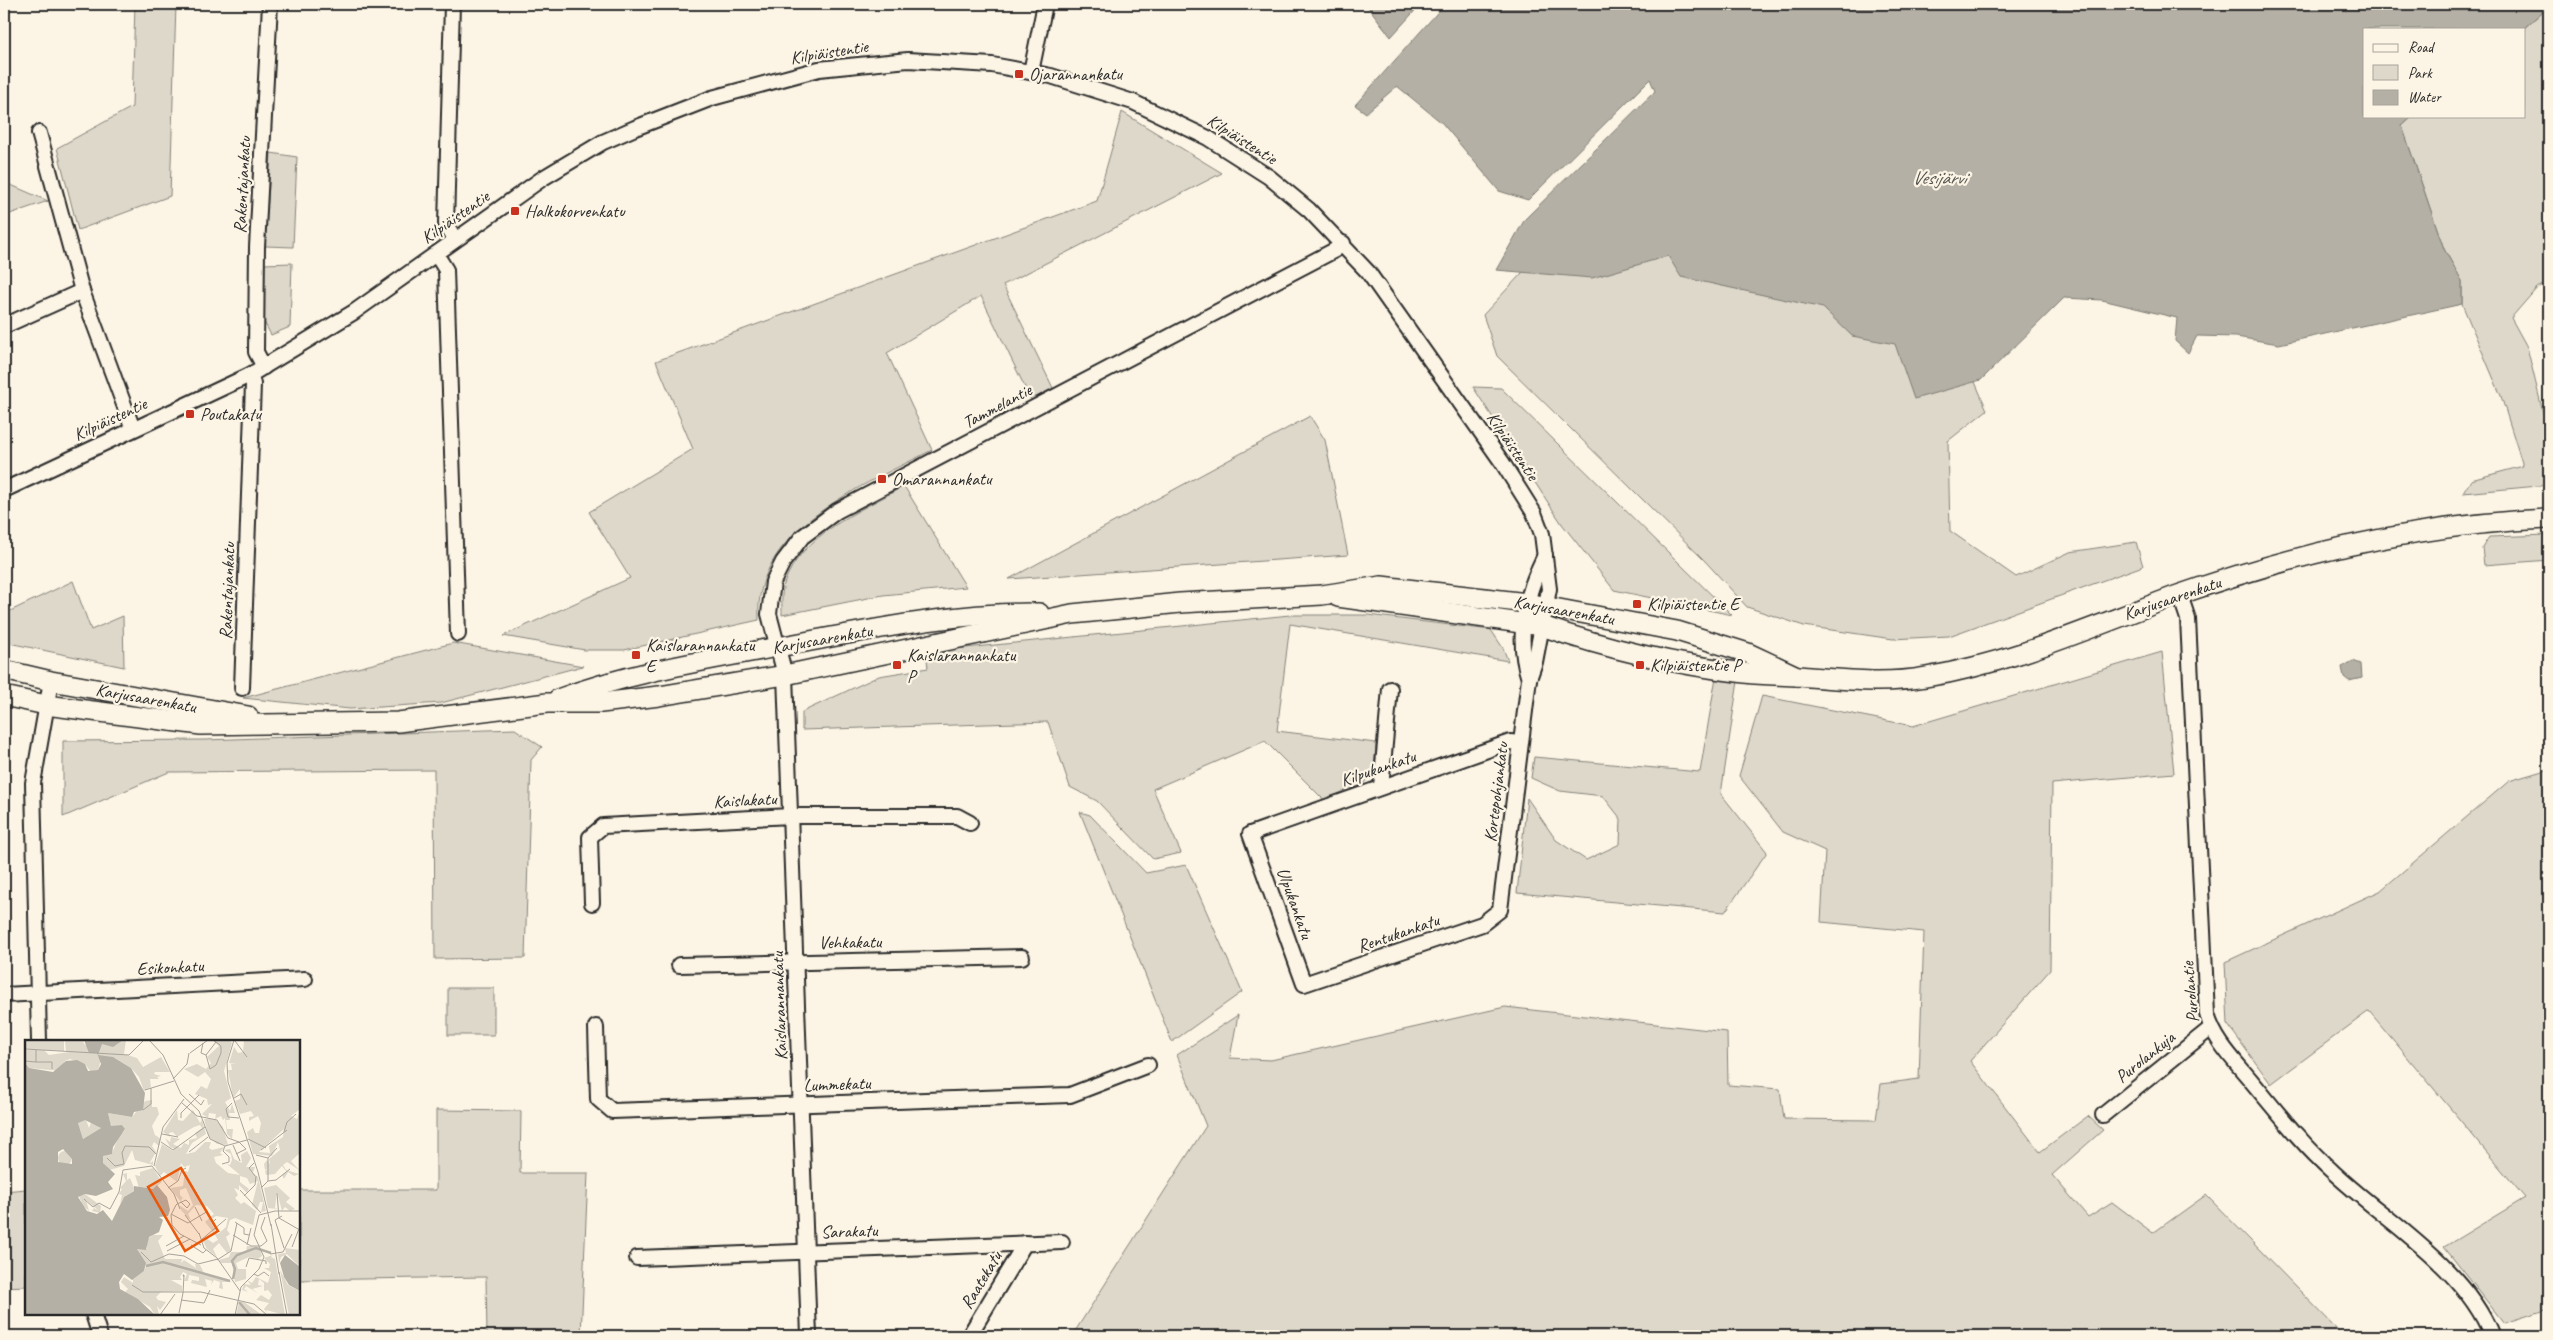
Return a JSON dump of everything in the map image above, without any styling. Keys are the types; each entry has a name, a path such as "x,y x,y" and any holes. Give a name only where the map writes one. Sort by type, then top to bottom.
{"street":[{"name":"Rakentajankatu","path":"264,367 256,352 257,276 270,4"},
{"path":"452,4 446,224 455,239"},
{"path":"1030,72 1045,4"},
{"name":"Kilpiäistentie","path":"4,490 264,367 354,312 543,178 603,142 712,98 819,69 908,60 992,65 1030,72 1096,89 1133,102 1220,145 1269,177 1309,210 1343,243 1368,272 1516,484 1534,513 1542,534 1549,590 1536,604 1533,625"},
{"path":"39,133 82,291 133,429"},
{"name":"Tammelantie","path":"785,675 769,614 774,582 783,562 802,537 837,511 1335,250 1343,243"},
{"path":"436,254 446,270 458,634"},
{"path":"4,326 82,291"},
{"name":"Rakentajankatu","path":"242,688 253,384 250,375"},
{"name":"Karjusaarenkatu","path":"1322,594 1385,606 1465,614 1533,625 1574,637 1680,662 1746,673 1860,682 1894,681 1942,674 2002,659 2266,565 2392,537 2466,525 2549,518"},
{"name":"Karjusaarenkatu","path":"4,696 46,705 201,725 398,722 548,703 601,703 785,675 1072,614 1180,603 1322,594 1381,586 1536,604 1676,631 1748,653 1797,676"},
{"name":"Purolantie","path":"2180,595 2188,619 2207,1014 2211,1028 2224,1048 2280,1116 2331,1171 2441,1265 2470,1296 2485,1320 2492,1336"},
{"name":"Karjusaarenkatu","path":"548,703 596,685 778,647 898,625 1000,612 1072,614"},
{"name":"Kortepohjankatu","path":"1500,910 1529,679 1523,661 1521,641 1533,625"},
{"name":"Karjusaarenkatu","path":"4,670 51,681 288,723"},
{"name":"Kaislarannankatu","path":"785,675 809,1336"},
{"path":"40,1040 37,993 34,783 51,681"},
{"path":"1380,787 1390,689"},
{"name":"Kilpukankatu","path":"1250,834 1510,742 1521,743"},
{"name":"Kaislakatu","path":"592,902 590,837 603,826 791,816 957,816 970,823"},
{"name":"Ulpukankatu","path":"1250,834 1304,984"},
{"name":"Rentukankatu","path":"1304,984 1482,924 1500,910"},
{"name":"Vehkakatu","path":"679,965 1022,957"},
{"name":"Esikonkatu","path":"4,995 305,978"},
{"name":"Lummekatu","path":"596,1027 598,1099 612,1111 1070,1095 1148,1065"},
{"name":"Purolankuja","path":"2104,1115 2211,1028"},
{"name":"Sarakatu","path":"638,1258 1062,1242"},
{"name":"Raatekatu","path":"969,1336 1025,1243"},
{"path":"93,1315 100,1336"}],"green space":[{"path":"135,4 176,4 170,196 78,230 57,148 132,107"},
{"path":"2549,6 2549,282 2537,288 2511,318 2527,347 2544,417 2549,419 2549,485 2463,493 2471,480 2523,466 2501,396 2462,304 2462,281 2444,249 2402,126 2411,118 2526,118 2526,28 2524,28"},
{"path":"1122,112 1222,173 1003,285 1053,388 1031,400 981,296 887,353 932,450 846,495 818,514 793,535 774,560 762,588 759,620 624,650 585,650 503,636 630,578 589,512 693,449 656,361 1097,201"},
{"path":"271,153 297,157 293,247 265,246"},
{"path":"1613,172 1975,382 1987,410 1948,441 1950,531 2016,577 2070,552 2136,542 2143,566 1949,636 1893,639 1804,626 1747,607 1705,561 1497,356 1483,315 1522,273 1527,250"},
{"path":"4,182 48,201 4,216"},
{"path":"292,263 290,327 271,335 263,320 264,264"},
{"path":"1473,387 1501,388 1732,615 1614,590 1562,524"},
{"path":"1310,416 1325,440 1348,555 1009,579"},
{"path":"904,486 966,587 883,595 782,615 784,584 792,567 804,551 834,526"},
{"path":"2549,535 2549,560 2484,565 2482,548 2489,537"},
{"path":"73,581 91,630 123,616 124,667 4,642 4,614"},
{"path":"1290,615 1368,615 1491,630 1503,648 1508,661 1290,624 1277,731 1376,743 1374,772 1359,788 1324,800 1265,741 1153,789 1181,853 1153,859 1097,801 1070,787 1048,722 802,730 802,712 879,676 928,668 926,652"},
{"path":"453,643 583,666 441,703 350,709 243,698"},
{"path":"2162,652 2174,773 2052,784 2050,970 1970,1061 2040,1152 2088,1116 2103,1130 2052,1175 2088,1217 2112,1202 2153,1233 2206,1195 2344,1336 1072,1336 1206,1126 1177,1055 1238,1015 1230,1058 1271,1060 1505,1007 1727,1032 1728,1085 1780,1089 1784,1119 1876,1120 1881,1084 1919,1079 1924,932 1821,922 1825,851 1783,832 1739,776 1762,696 1913,726"},
{"path":"1716,677 1738,681 1721,794 1767,852 1725,912 1517,893 1527,798 1556,840 1586,860 1620,844 1621,819 1603,796 1560,791 1531,778 1534,757 1700,772"},
{"path":"515,729 542,747 531,760 525,958 435,959 434,770 169,772 63,817 63,741 205,740"},
{"path":"4,762 6,773 7,845 4,845"},
{"path":"2549,769 2549,1309 2504,1323 2444,1247 2525,1198 2369,1011 2271,1084 2228,1025 2225,962 2380,891 2509,781"},
{"path":"1080,812 1090,815 1146,873 1186,865 1242,992 1172,1042"},
{"path":"448,988 494,988 494,1035 448,1035"},
{"path":"436,1110 521,1111 520,1173 588,1173 581,1336 487,1336 486,1277 300,1280 300,1190 436,1190"},
{"path":"25,1189 25,1286 4,1287 4,1191"}],"water":[{"path":"1366,4 1421,4 1391,37"},
{"name":"Vesijärvi","path":"1445,4 2549,4 2524,28 2363,28 2363,118 2411,118 2402,126 2444,249 2462,281 2462,304 2279,344 2236,337 2197,336 2188,353 2175,341 2177,318 2102,300 2064,298 1981,380 1914,399 1895,344 1852,336 1823,308 1681,277 1668,256 1592,278 1496,270 1525,219 1655,91 1650,79 1528,200 1499,191 1442,123 1397,86 1366,113 1355,105"},
{"path":"2353,661 2361,664 2362,678 2349,681 2344,677 2342,667"}],"place":[{"name":"Ojarannankatu","path":"1019,74"},
{"name":"Halkokorvenkatu","path":"515,211"},
{"name":"Poutakatu","path":"190,414"},
{"name":"Omarannankatu","path":"882,479"},
{"name":"Kilpiäistentie E","path":"1637,604"},
{"name":"Kaislarannankatu E","path":"636,655"},
{"name":"Kaislarannankatu P","path":"897,665"},
{"name":"Kilpiäistentie P","path":"1640,665"}]}
